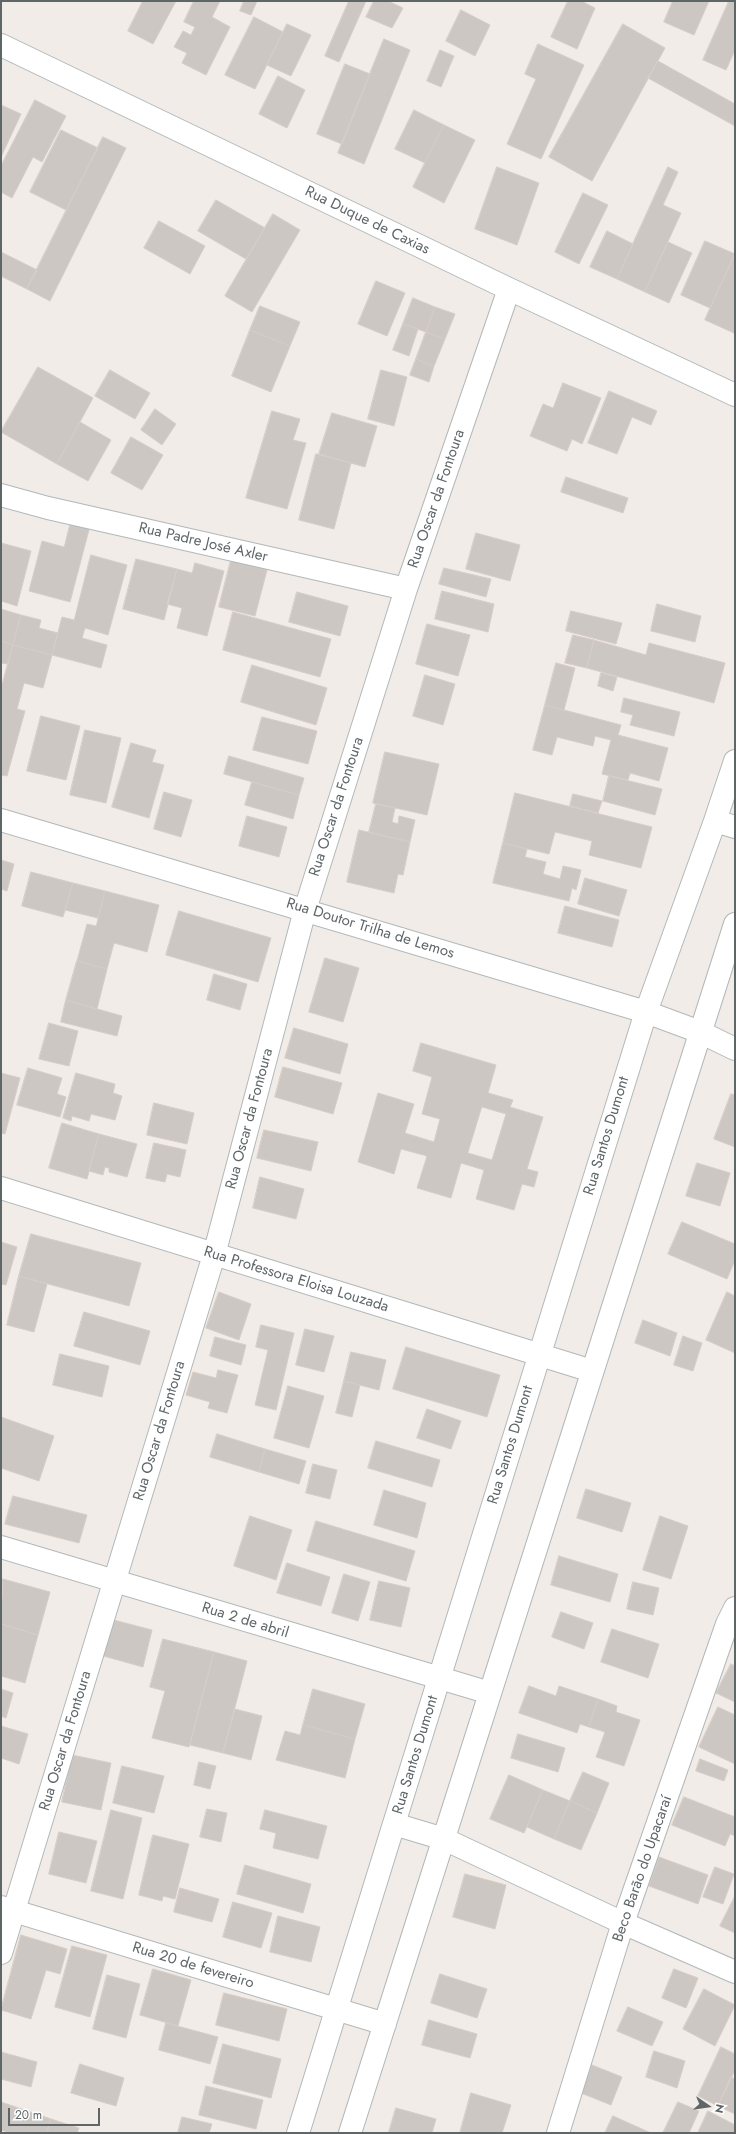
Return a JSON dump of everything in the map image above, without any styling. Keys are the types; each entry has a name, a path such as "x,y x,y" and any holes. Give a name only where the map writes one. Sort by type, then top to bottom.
{"street":[{"name":"Rua Duque de Caxias","path":"1,45 509,289 735,395"},
{"name":"Rua Oscar da Fontoura","path":"1,1953 7,1909 114,1581 214,1255 305,910 406,589 509,289"},
{"name":"Rua Padre José Axler","path":"1,495 48,508 406,589"},
{"name":"Rua Santos Dumont","path":"298,2133 646,1012 725,824 735,761"},
{"name":"Rua Doutor Trilha de Lemos","path":"1,820 646,1012 700,1032 735,1049"},
{"path":"350,2133 735,924"},
{"name":"Rua Professora Eloisa Louzada","path":"1,1188 592,1372"},
{"name":"Rua 2 de abril","path":"1,1547 490,1693"},
{"name":"Beco Barão do Upacaraí","path":"558,2133 623,1923 727,1624 735,1608"},
{"path":"394,1824 444,1839 623,1923 735,1972"},
{"name":"Rua 20 de fevereiro","path":"7,1909 385,2024"}],"building":[{"path":"143,1 176,1 153,44 128,31"},
{"path":"194,1 220,1 212,17 230,27 206,75 182,63 187,53 174,47 183,31 191,35 195,27 184,22"},
{"path":"244,1 257,1 251,15 240,11"},
{"path":"349,1 366,1 339,62 325,56"},
{"path":"374,1 388,1 403,8 392,28 366,17"},
{"path":"568,1 581,1 595,8 577,49 551,37"},
{"path":"673,1 709,1 694,35 664,22"},
{"path":"729,1 735,1 735,50 726,70 703,60"},
{"path":"461,10 490,25 475,56 446,41"},
{"path":"254,17 283,32 255,89 225,75"},
{"path":"287,24 311,35 291,76 267,65"},
{"path":"623,24 665,48 592,181 549,157"},
{"path":"384,39 410,50 364,164 338,153"},
{"path":"538,44 584,65 541,159 507,144 536,79 525,74"},
{"path":"440,50 454,56 441,87 427,81"},
{"path":"658,61 735,104 735,126 648,78"},
{"path":"345,64 370,74 342,144 317,134"},
{"path":"278,76 305,90 287,128 259,114"},
{"path":"35,100 66,116 42,162 33,157 12,198 1,192 1,166"},
{"path":"1,105 21,114 1,157"},
{"path":"414,110 444,125 425,163 395,149"},
{"path":"444,125 475,140 444,203 413,187"},
{"path":"61,130 98,148 66,210 30,192"},
{"path":"103,137 126,148 50,301 27,289"},
{"path":"497,167 539,183 517,245 475,229"},
{"path":"668,167 678,172 663,205 681,213 645,292 617,279"},
{"path":"583,193 608,205 579,264 555,252"},
{"path":"216,200 265,228 246,259 198,231"},
{"path":"273,214 300,230 252,312 225,296"},
{"path":"159,221 205,246 190,274 144,248"},
{"path":"607,231 633,244 617,279 590,267"},
{"path":"705,241 735,254 710,308 681,295"},
{"path":"668,242 692,253 669,303 645,292"},
{"path":"1,252 37,270 27,289 1,276"},
{"path":"735,253 735,330 734,333 705,320"},
{"path":"376,281 405,293 387,336 358,324"},
{"path":"413,298 435,307 426,332 403,324"},
{"path":"260,306 300,322 290,346 250,330"},
{"path":"435,307 455,314 445,339 426,332"},
{"path":"403,324 418,329 409,356 393,350"},
{"path":"250,330 290,346 271,392 232,376"},
{"path":"426,332 445,339 434,366 416,359"},
{"path":"416,359 434,366 429,382 410,375"},
{"path":"38,367 93,398 57,464 1,432"},
{"path":"110,370 150,393 135,419 95,396"},
{"path":"381,370 407,377 394,426 368,419"},
{"path":"563,383 601,398 582,444 572,439 567,451 530,436 543,404 553,408"},
{"path":"609,391 657,411 651,425 632,417 617,454 588,443"},
{"path":"155,409 176,424 162,445 141,430"},
{"path":"272,411 300,419 293,440 306,443 287,509 246,498"},
{"path":"332,413 377,426 365,467 319,454"},
{"path":"80,422 111,440 88,481 57,464"},
{"path":"131,437 163,455 142,490 111,473"},
{"path":"316,454 351,463 334,529 299,520"},
{"path":"566,477 628,498 623,513 561,492"},
{"path":"71,521 90,526 70,602 29,591 42,541 64,547"},
{"path":"476,533 520,545 510,581 466,569"},
{"path":"1,543 31,551 17,606 1,601"},
{"path":"91,555 127,565 108,635 85,628 82,638 107,645 101,668 52,655 62,617 74,620"},
{"path":"136,559 177,569 164,620 123,609"},
{"path":"231,560 267,570 255,616 219,607"},
{"path":"195,563 224,571 207,636 177,628 182,608 167,604 177,569 192,573"},
{"path":"444,568 491,579 486,597 439,584"},
{"path":"442,591 494,604 488,632 435,619"},
{"path":"297,592 348,606 340,636 289,622"},
{"path":"657,604 701,616 695,642 651,631"},
{"path":"1,609 21,615 13,645 1,641"},
{"path":"571,611 622,623 616,644 566,631"},
{"path":"233,612 331,639 320,677 223,650"},
{"path":"21,615 41,620 39,628 58,633 52,655 13,645"},
{"path":"427,624 470,635 458,676 416,664"},
{"path":"573,635 594,640 587,668 565,663"},
{"path":"594,640 646,655 649,643 725,663 714,703 587,668"},
{"path":"1,641 13,645 8,664 1,663"},
{"path":"13,645 52,655 43,688 24,683 17,709 25,711 7,776 1,775 1,689"},
{"path":"556,663 575,668 564,710 545,705"},
{"path":"252,665 327,688 316,725 241,702"},
{"path":"601,673 617,677 613,691 598,686"},
{"path":"425,675 455,684 443,725 413,716"},
{"path":"624,698 680,712 674,736 630,725 633,715 621,712"},
{"path":"545,705 621,725 618,735 668,748 659,781 630,773 628,780 602,774 611,740 595,736 593,746 557,737 552,755 533,750"},
{"path":"41,716 80,726 66,780 27,771"},
{"path":"262,717 317,731 308,764 253,750"},
{"path":"85,730 121,738 106,803 70,795"},
{"path":"131,743 156,750 152,762 164,765 149,818 112,807"},
{"path":"385,752 439,764 427,815 373,803"},
{"path":"229,756 304,778 299,795 224,774"},
{"path":"609,776 662,789 655,815 603,801"},
{"path":"252,782 299,795 293,819 245,805"},
{"path":"164,792 192,800 181,837 154,829"},
{"path":"515,793 652,827 641,868 589,855 592,841 555,832 549,854 503,843"},
{"path":"573,794 602,801 598,813 570,806"},
{"path":"376,804 395,808 392,822 398,824 399,816 415,820 410,842 369,832"},
{"path":"247,816 287,827 279,857 239,846"},
{"path":"359,830 410,842 403,875 398,874 394,893 347,882"},
{"path":"503,843 527,849 525,857 546,862 543,874 560,879 563,866 581,870 576,890 572,888 569,901 493,883"},
{"path":"1,860 14,864 7,891 1,889"},
{"path":"31,872 73,883 63,917 22,906"},
{"path":"585,878 627,890 619,916 578,904"},
{"path":"73,883 105,891 98,918 65,910"},
{"path":"105,891 159,905 147,952 114,943 107,969 77,961 87,924 96,926"},
{"path":"565,906 619,920 612,947 558,933"},
{"path":"179,911 271,938 258,982 166,955"},
{"path":"325,958 359,968 343,1022 309,1012"},
{"path":"77,961 107,969 97,1009 66,1000"},
{"path":"214,974 247,984 240,1010 207,1000"},
{"path":"66,1000 122,1016 117,1036 61,1022"},
{"path":"49,1023 78,1031 69,1066 39,1059"},
{"path":"294,1028 348,1044 340,1074 285,1058"},
{"path":"421,1043 496,1065 488,1093 513,1100 510,1107 543,1117 527,1169 538,1172 534,1187 522,1184 514,1210 476,1199 484,1170 461,1163 451,1198 417,1188 427,1156 401,1149 394,1174 358,1162 378,1093 414,1104 405,1133 434,1142 440,1119 422,1114 432,1077 413,1071","holes":["482,1107 506,1114 492,1160 468,1153"]},
{"path":"283,1067 342,1083 333,1114 275,1097"},
{"path":"28,1068 62,1078 57,1094 66,1097 60,1117 17,1105"},
{"path":"1,1073 20,1078 5,1134 1,1133"},
{"path":"76,1073 115,1084 113,1093 122,1096 115,1120 91,1114 89,1121 72,1116 71,1121 63,1118"},
{"path":"731,1094 735,1095 735,1147 714,1139"},
{"path":"154,1103 194,1113 187,1144 147,1135"},
{"path":"62,1123 99,1134 87,1179 49,1168"},
{"path":"264,1130 318,1142 311,1171 257,1158"},
{"path":"99,1134 137,1144 127,1177 109,1172 109,1168 105,1167 103,1175 89,1171"},
{"path":"154,1143 186,1150 180,1177 167,1174 165,1182 146,1178"},
{"path":"697,1163 730,1173 720,1206 686,1196"},
{"path":"260,1177 304,1189 296,1219 253,1208"},
{"path":"682,1222 735,1244 735,1260 727,1279 668,1254"},
{"path":"31,1234 141,1263 129,1306 19,1276"},
{"path":"1,1242 17,1247 6,1285 1,1284"},
{"path":"19,1276 47,1284 34,1332 7,1325"},
{"path":"219,1292 251,1304 239,1340 206,1328"},
{"path":"727,1292 735,1296 735,1353 706,1340"},
{"path":"84,1312 150,1331 140,1365 74,1346"},
{"path":"643,1320 677,1333 670,1356 635,1343"},
{"path":"261,1325 294,1333 276,1410 255,1405 268,1350 256,1347"},
{"path":"305,1329 334,1336 324,1372 296,1365"},
{"path":"683,1336 702,1343 693,1371 674,1365"},
{"path":"215,1337 246,1345 241,1365 210,1356"},
{"path":"406,1347 500,1375 487,1417 393,1389"},
{"path":"351,1352 386,1360 379,1390 344,1381"},
{"path":"60,1354 109,1366 102,1397 53,1385"},
{"path":"218,1370 238,1375 227,1413 208,1408 210,1402 186,1395 193,1372 216,1378"},
{"path":"344,1381 360,1385 352,1417 336,1413"},
{"path":"288,1386 324,1396 309,1448 274,1438"},
{"path":"427,1409 461,1421 451,1449 417,1438"},
{"path":"1,1417 54,1436 39,1481 1,1468"},
{"path":"217,1434 265,1449 259,1472 210,1457"},
{"path":"376,1441 440,1460 432,1487 368,1468"},
{"path":"265,1449 306,1461 299,1484 259,1472"},
{"path":"313,1464 337,1470 330,1499 306,1493"},
{"path":"586,1489 631,1503 622,1532 577,1518"},
{"path":"384,1490 426,1503 417,1538 374,1525"},
{"path":"13,1496 87,1515 79,1543 5,1524"},
{"path":"250,1516 292,1530 276,1580 234,1566"},
{"path":"660,1516 688,1526 671,1579 643,1570"},
{"path":"316,1521 415,1551 406,1581 307,1551"},
{"path":"559,1556 618,1574 610,1602 551,1585"},
{"path":"287,1563 330,1577 321,1606 277,1593"},
{"path":"344,1574 370,1582 358,1621 332,1613"},
{"path":"3,1579 50,1592 38,1635 1,1624"},
{"path":"379,1581 410,1588 401,1627 370,1620"},
{"path":"633,1582 659,1588 653,1615 627,1609"},
{"path":"561,1612 593,1623 584,1649 552,1637"},
{"path":"110,1619 152,1630 143,1667 100,1655"},
{"path":"1,1624 38,1635 25,1683 1,1676"},
{"path":"612,1629 659,1644 648,1678 601,1662"},
{"path":"163,1639 214,1652 189,1747 152,1738 165,1691 150,1687"},
{"path":"214,1652 247,1661 223,1753 190,1745"},
{"path":"731,1664 735,1666 735,1702 716,1693"},
{"path":"529,1686 556,1696 559,1686 598,1699 589,1727 580,1724 577,1733 519,1713"},
{"path":"1,1689 13,1693 6,1718 1,1716"},
{"path":"313,1689 365,1704 355,1739 303,1725"},
{"path":"598,1699 617,1706 616,1712 640,1720 624,1766 596,1757 605,1732 589,1727"},
{"path":"718,1707 735,1715 735,1764 699,1747"},
{"path":"235,1709 262,1716 251,1760 223,1753"},
{"path":"303,1725 355,1739 345,1778 276,1760 285,1731 300,1735"},
{"path":"1,1726 28,1734 19,1764 1,1758"},
{"path":"518,1734 565,1748 558,1772 511,1758"},
{"path":"72,1755 111,1763 101,1810 62,1802"},
{"path":"700,1759 728,1770 724,1781 696,1771"},
{"path":"199,1762 216,1766 210,1789 194,1785"},
{"path":"122,1766 164,1776 154,1813 113,1803"},
{"path":"583,1772 609,1783 597,1813 570,1801"},
{"path":"509,1775 543,1790 524,1833 490,1819"},
{"path":"543,1790 570,1801 554,1839 527,1827"},
{"path":"684,1797 735,1817 735,1836 730,1834 725,1846 672,1825"},
{"path":"570,1801 597,1813 581,1850 554,1839"},
{"path":"207,1809 227,1813 221,1842 200,1837"},
{"path":"111,1810 142,1818 123,1899 91,1891"},
{"path":"265,1810 327,1826 318,1859 273,1848 276,1833 260,1829"},
{"path":"59,1832 97,1841 86,1883 49,1874"},
{"path":"153,1835 189,1844 175,1899 163,1896 162,1901 139,1895"},
{"path":"659,1857 708,1875 698,1904 649,1886"},
{"path":"245,1865 311,1884 303,1913 237,1894"},
{"path":"715,1867 734,1874 723,1904 703,1897"},
{"path":"465,1874 506,1885 495,1929 453,1917"},
{"path":"180,1888 219,1899 212,1922 174,1912"},
{"path":"735,1896 735,1933 720,1926"},
{"path":"233,1902 272,1913 261,1948 223,1937"},
{"path":"278,1916 320,1927 311,1962 270,1952"},
{"path":"21,1935 67,1949 60,1974 46,1970 31,2019 1,2010"},
{"path":"72,1946 107,1955 90,2017 55,2007"},
{"path":"153,1969 191,1980 178,2026 140,2015"},
{"path":"674,1969 698,1978 686,2008 662,1998"},
{"path":"440,1974 487,1989 477,2018 431,2003"},
{"path":"107,1975 140,1984 126,2038 93,2029"},
{"path":"704,1989 735,2005 715,2046 683,2029"},
{"path":"224,1993 287,2009 279,2041 216,2025"},
{"path":"628,2007 663,2022 652,2046 617,2031"},
{"path":"429,2020 477,2034 470,2058 422,2045"},
{"path":"166,2023 218,2037 210,2064 159,2050"},
{"path":"223,2044 281,2059 271,2098 213,2083"},
{"path":"721,2047 735,2054 735,2070 718,2106 698,2096"},
{"path":"654,2051 685,2061 677,2088 646,2077"},
{"path":"1,2052 37,2062 31,2087 1,2079"},
{"path":"80,2064 124,2078 116,2106 71,2093"},
{"path":"592,2065 622,2077 611,2105 581,2093"},
{"path":"731,2077 735,2079 735,2114 718,2106"},
{"path":"206,2086 263,2100 256,2129 199,2115"},
{"path":"471,2093 511,2105 502,2133 460,2133"},
{"path":"1,2102 51,2119 47,2133 10,2133 1,2130"},
{"path":"678,2102 699,2111 689,2133 663,2133"},
{"path":"396,2108 436,2119 432,2133 389,2132"},
{"path":"708,2111 735,2125 735,2133 698,2133"},
{"path":"613,2116 651,2133 605,2133"},
{"path":"182,2117 212,2124 209,2133 178,2133"},
{"path":"51,2119 79,2128 77,2133 47,2133"}]}
